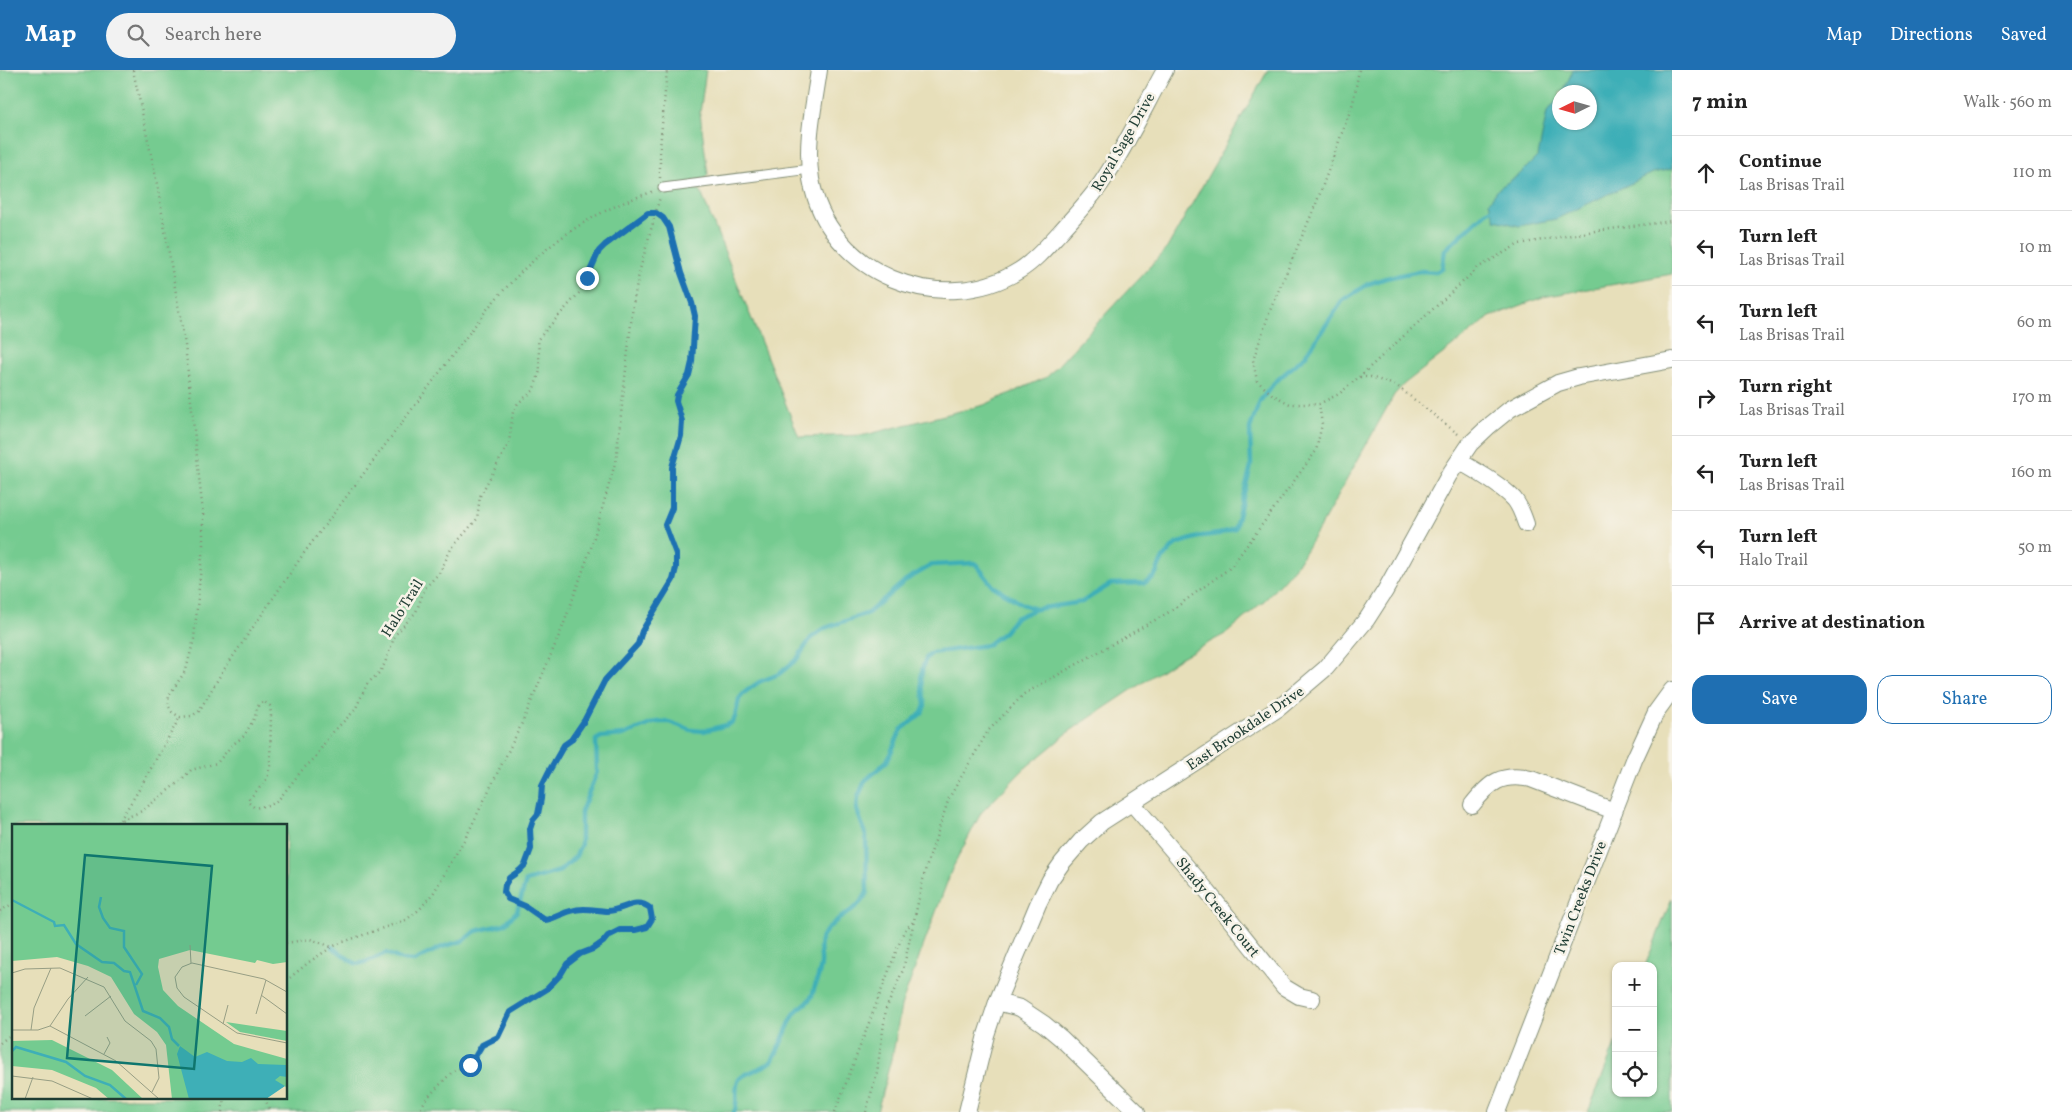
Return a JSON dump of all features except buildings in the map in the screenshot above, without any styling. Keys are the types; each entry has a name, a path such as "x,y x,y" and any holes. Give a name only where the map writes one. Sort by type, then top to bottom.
{"street":[{"name":"Royal Sage Drive","path":"819,70 810,136 810,170 818,204 829,226 857,258 876,272 898,282 934,291 958,291 979,287 1013,273 1040,255 1104,179 1165,70"},
{"name":"East Brookdale Drive","path":"967,1112 986,1035 1008,971 1050,880 1081,841 1102,822 1279,708 1326,668 1350,641 1385,591 1458,461 1470,444 1510,410 1558,383 1579,376 1672,360"},
{"path":"1458,461 1480,474 1514,499 1522,512 1526,524"},
{"name":"Twin Creeks Drive","path":"1497,1112 1646,731 1656,712 1672,690"},
{"path":"1472,804 1485,788 1497,780 1520,777 1531,779 1614,811"},
{"name":"Shady Creek Court","path":"1132,803 1204,887 1284,987 1299,996 1312,999"},
{"path":"997,1002 1020,1008 1044,1024 1137,1112"}],"lane":[{"path":"663,188 810,170"}],"path":[{"path":"133,70 155,173 185,345 203,514 198,600 190,657 186,670 169,695 168,706 172,712 180,717 192,716 199,711 221,674 304,554 465,339 512,280 570,230 595,215 630,199 663,188 660,180 660,148 667,70"},
{"path":"1359,70 1350,113 1316,204 1271,308 1253,360 1257,381 1273,395 1290,404 1319,404 1339,394 1479,268 1520,244 1595,231 1672,221"},
{"name":"Halo Trail","path":"116,824 142,811 191,770 217,763 232,745 244,736 255,717 257,707 263,701 270,706 272,726 270,766 265,782 249,799 249,803 255,808 262,807 279,799 303,769 315,758 329,736 355,710 368,684 386,663 395,635 416,612 425,588 440,572 451,549 477,519 480,496 509,442 513,412 518,403 533,391 536,383 540,371 538,339 580,292 599,251 648,213 656,213"},
{"path":"288,979 309,962 332,947 406,920 420,909 434,892 467,836 537,692 591,548 616,460 633,305 656,213 663,218 669,227 695,316 692,362 689,375 677,395 676,401 682,421 681,436 672,467 672,508 665,525 676,554 676,568 673,580 642,631 638,644 605,680 584,721 571,740 564,745 548,773 542,785 538,814 533,820 530,829 531,849 525,865 509,878 504,892 508,899 525,906 545,920 570,911 594,908 607,911 635,903 645,904 650,908 652,919 647,927 635,930 620,930 608,936 603,942 580,954 567,964 561,974 547,989 510,1012 498,1037 482,1045 470,1065 453,1071 427,1098 418,1112"},
{"path":"1358,377 1371,377 1397,386 1470,444"},
{"path":"866,1112 877,1072 886,1009 903,970 925,871 949,798 988,731 1024,694 1171,610 1231,567 1316,451 1322,424 1319,404"},
{"path":"119,821 138,793 180,717"},
{"path":"0,912 12,903"},
{"path":"835,1112 904,931 914,921"},
{"path":"288,943 310,939 332,947"},
{"path":"0,1042 12,1033"},
{"path":"265,1100 270,1112"}],"green space":[{"path":"0,70 706,70 700,113 708,175 694,189 700,190 799,437 865,435 984,405 1047,377 1167,248 1268,70 1672,70 1672,274 1543,297 1490,317 1404,384 1394,395 1322,524 1295,567 1266,599 1227,633 1178,659 1070,731 1024,769 981,813 952,869 901,1006 894,1048 877,1112 0,1112"},
{"path":"1672,898 1672,1112 1588,1112 1612,1052 1612,1097 1657,1097 1657,962 1647,962"}],"water":[{"path":"1573,70 1672,70 1672,169 1653,173 1556,219 1519,226 1495,220 1489,202 1499,188 1520,174 1538,156 1547,112 1552,106 1552,130 1597,130 1597,85 1566,85"}],"waterway":[{"path":"734,1112 736,1088 740,1078 772,1061 795,1013 812,997 820,968 820,944 826,930 858,905 867,892 866,836 857,810 858,797 865,781 887,761 901,730 922,713 925,705 921,678 926,658 932,653 987,645 1004,632 1015,618 1036,609 1082,602 1111,584 1144,583 1154,577 1163,558 1176,544 1202,536 1219,534 1235,528 1251,466 1250,428 1260,401 1274,383 1305,356 1343,300 1368,284 1386,278 1420,271 1436,272 1442,269 1445,250 1486,212 1496,207"},
{"path":"332,947 357,964 367,962 386,953 402,960 414,961 442,947 462,941 476,931 505,924 517,911 526,881 560,871 576,856 581,844 581,812 597,772 596,740 601,737 623,735 656,722 669,722 691,730 703,731 727,725 735,717 739,699 745,692 759,682 779,674 797,659 811,638 825,628 868,613 906,580 932,565 975,563 993,586 1022,604 1035,609"}],"route":[{"path":"470,1065 482,1045 498,1037 510,1012 547,989 561,974 567,964 580,954 593,949 608,936 620,930 635,930 647,927 652,919 650,908 645,904 635,903 607,911 594,908 580,909 545,920 525,906 508,899 504,892 509,878 525,865 531,849 530,829 533,820 538,814 542,785 548,773 564,745 571,740 584,721 610,672 638,644 642,631 673,580 676,568 676,554 665,525 672,508 672,467 681,436 682,421 676,401 677,395 689,375 692,362 695,316 669,227 663,218 656,213 648,213 615,237 599,251 587,278"}]}
